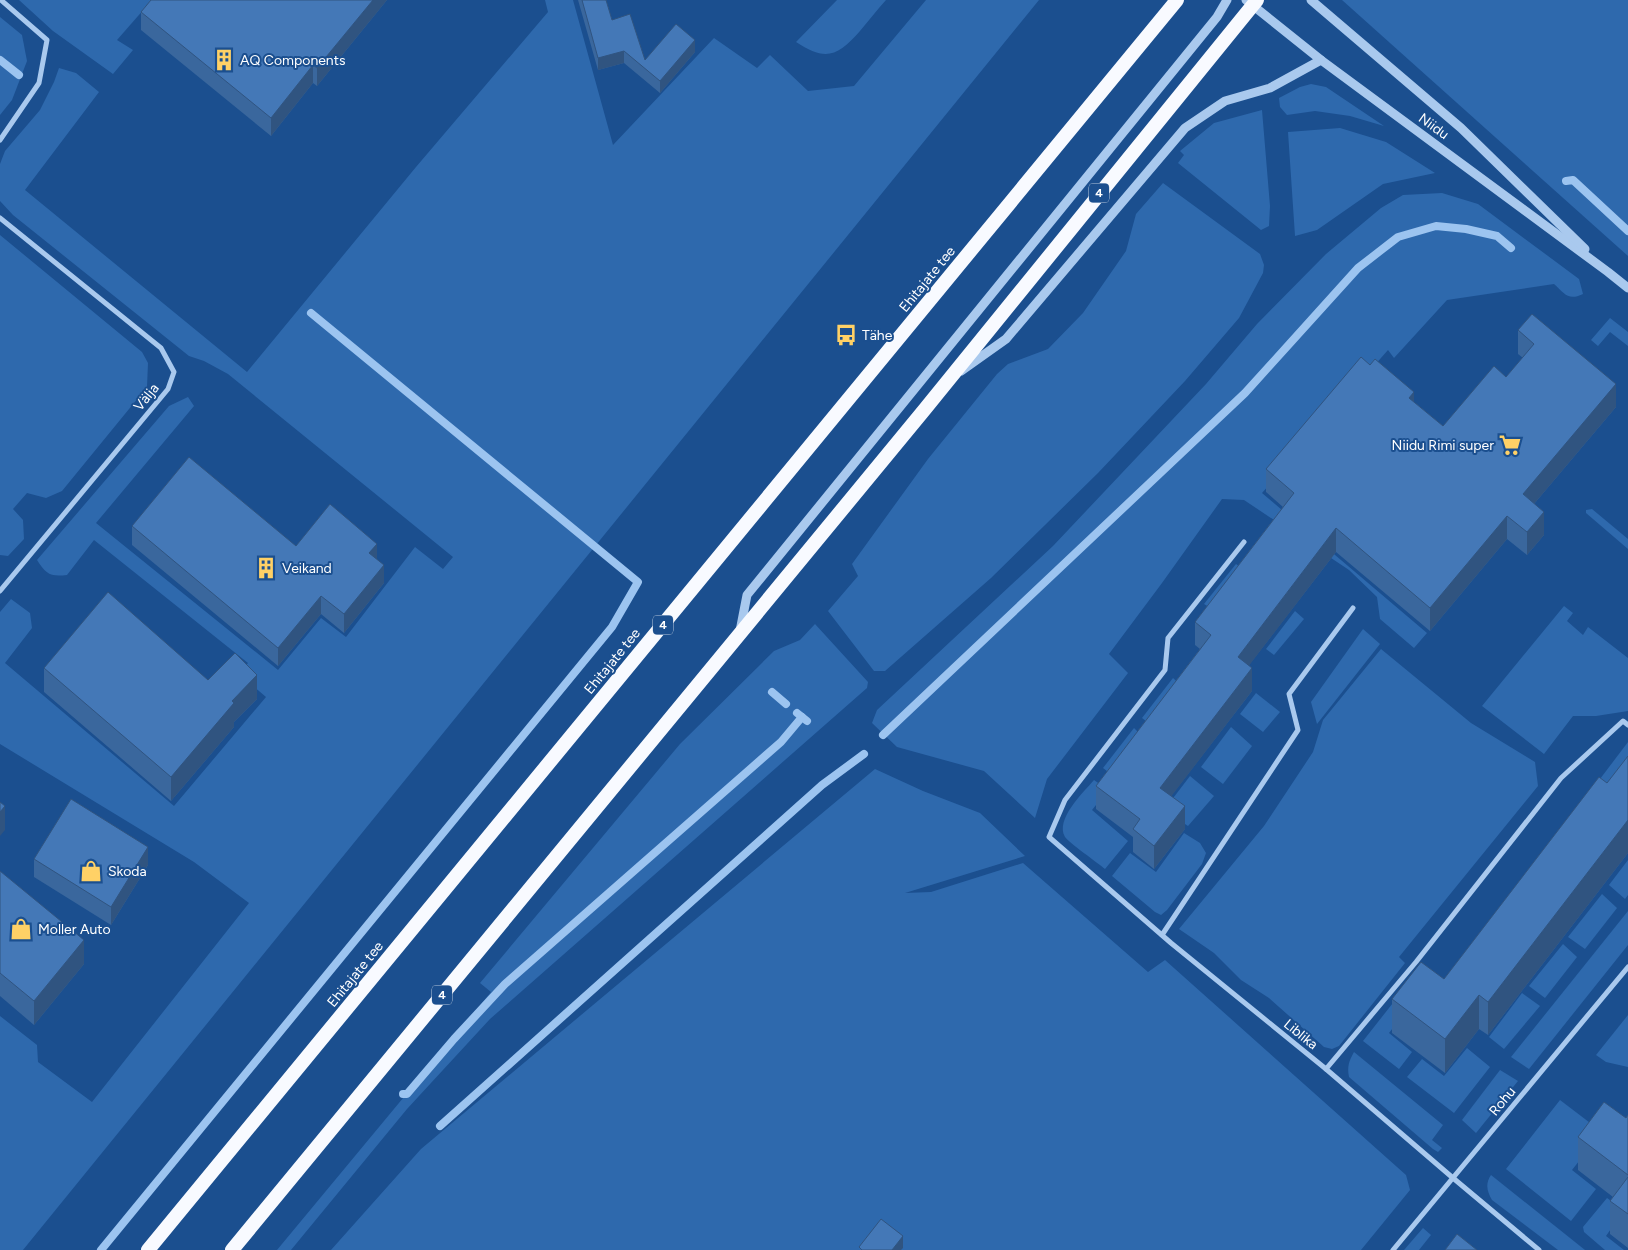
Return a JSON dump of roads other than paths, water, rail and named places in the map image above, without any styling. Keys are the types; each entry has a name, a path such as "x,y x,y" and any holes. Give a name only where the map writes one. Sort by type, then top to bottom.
{"highway":[{"name":"Ehitajate tee","path":"148,1250 1178,0"},
{"name":"4","path":"232,1250 947,380 1252,2"}],"street":[{"path":"0,140 39,83 47,40 1,0"},
{"path":"739,634 747,595 1217,17 1227,0"},
{"name":"Niidu","path":"1311,0 1461,128 1608,272"},
{"name":"Niidu","path":"1252,2 1321,60 1628,288"},
{"path":"947,380 1006,340 1185,128 1225,101 1270,88 1321,60"},
{"name":"Välja","path":"0,218 161,348 174,372 168,389 0,591"},
{"name":"Liblika","path":"1244,542 1168,638 1165,670 1065,800 1049,837 1162,935 1326,1069 1539,1250"},
{"path":"1162,935 1298,730 1288,694 1353,608"},
{"path":"1326,1069 1416,962 1561,778 1623,721 1628,725"},
{"name":"Rohu","path":"1393,1250 1628,967"}],"waterway":[{"path":"0,60 19,75"},
{"path":"1566,181 1573,180 1628,231"},
{"path":"883,735 1245,393 1358,268 1398,237 1436,226 1466,229 1497,236 1511,248"},
{"path":"101,1250 612,627 638,582 311,313"},
{"path":"772,692 786,704"},
{"path":"797,713 807,721"},
{"path":"403,1094 407,1094 505,984 781,742 802,717"},
{"path":"440,1126 822,785 864,754"}],"place":[{"name":"AQ Components","path":"224,60"},
{"name":"Tähe","path":"846,335"},
{"name":"Niidu Rimi super","path":"1510,445"},
{"name":"Veikand","path":"266,568"},
{"name":"Skoda","path":"91,871"},
{"name":"Moller Auto","path":"21,929"}]}
